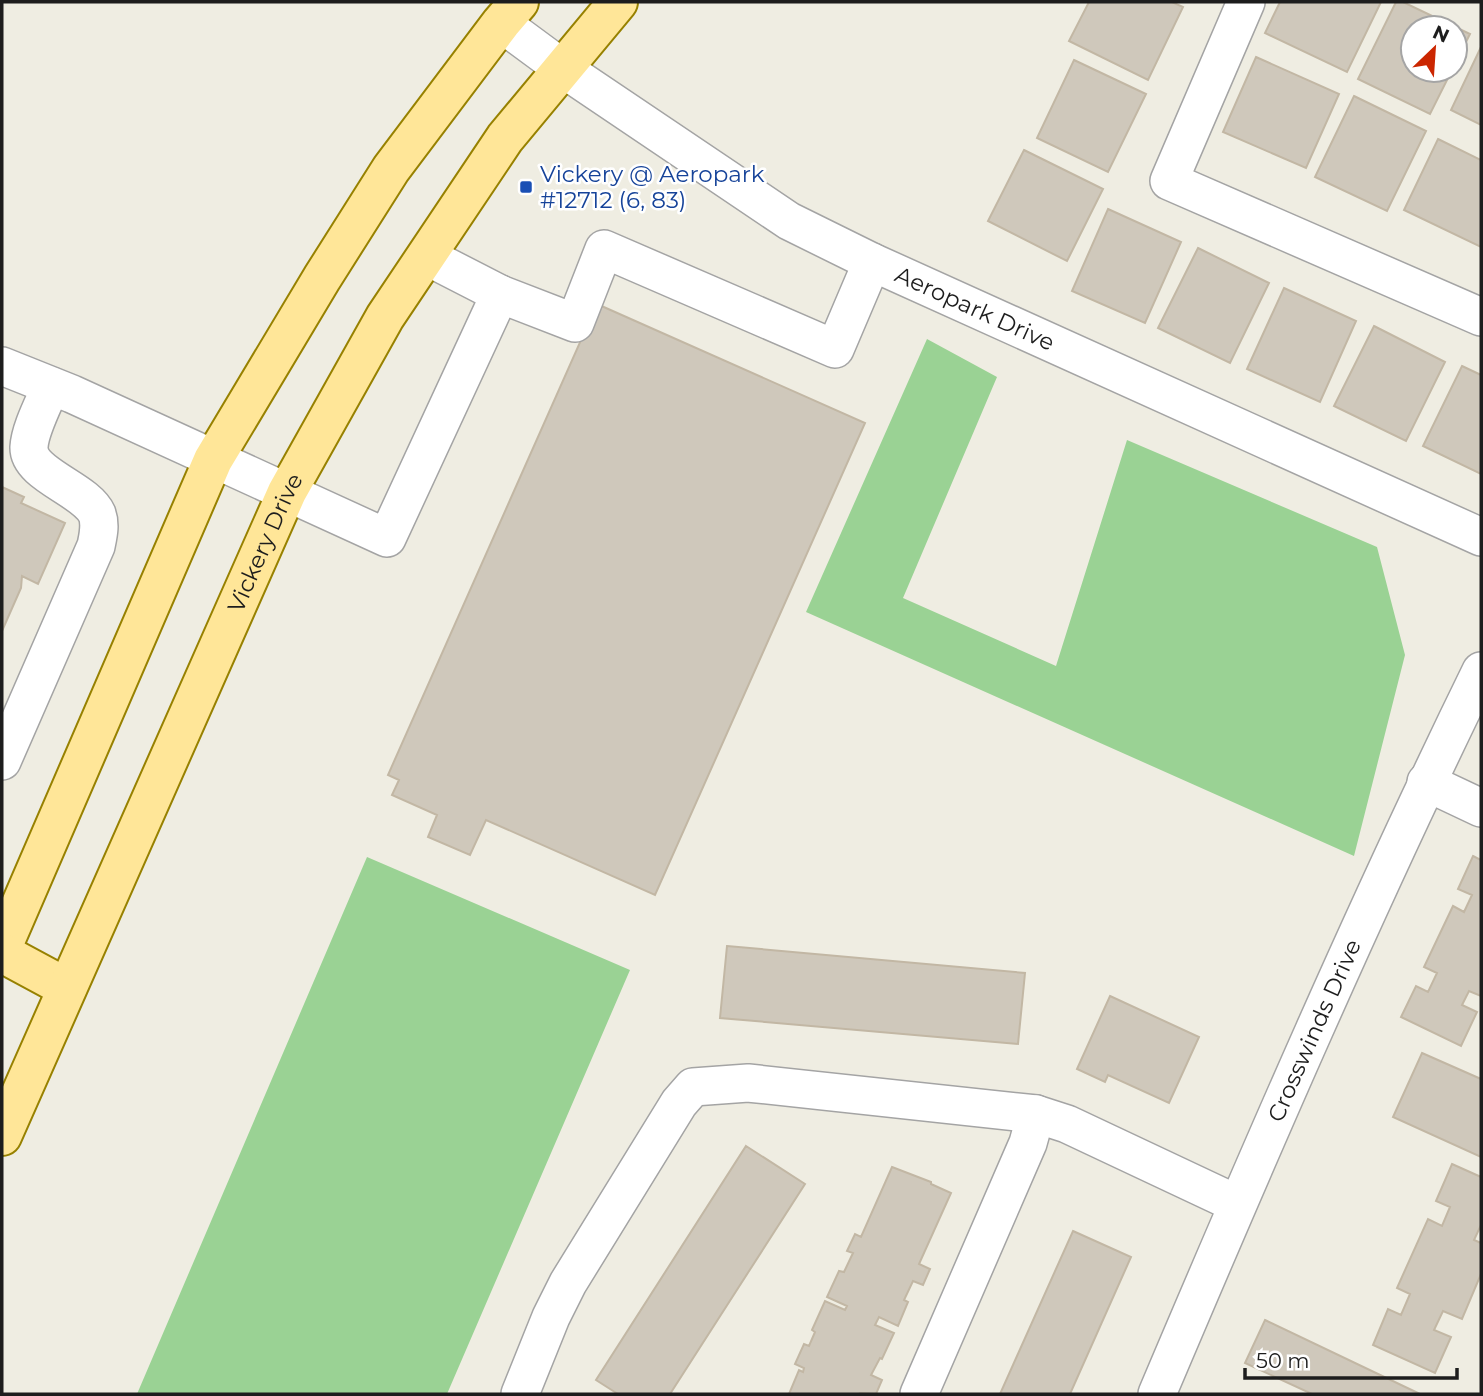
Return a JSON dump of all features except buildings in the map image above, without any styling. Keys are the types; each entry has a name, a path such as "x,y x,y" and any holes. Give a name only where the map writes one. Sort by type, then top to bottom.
{"main road":[{"name":"Vickery Drive","path":"2,1136 287,492 385,317 505,138 618,2"},
{"path":"67,988 2,951 213,460 391,169 510,13"}],"street":[{"path":"1247,2 1169,181 1481,317"},
{"name":"Aeropark Drive","path":"510,13 562,68 789,220 872,262 1481,537"},
{"path":"426,256 500,294 575,323 604,249 835,349 872,262"},
{"path":"2,366 387,538 500,294"},
{"path":"2,761 96,546 100,529 96,514 86,501 32,460 29,448 33,431 51,386"},
{"name":"Crosswinds Drive","path":"1157,1394 1298,1065 1426,782 1481,671"},
{"path":"1426,782 1481,808"},
{"path":"520,1394 551,1317 568,1283 679,1103 693,1087 748,1083 1036,1114 1067,1124 1237,1204"},
{"path":"919,1394 1028,1143 1036,1114"}],"green space":[{"path":"927,339 997,377 903,598 1056,666 1127,440 1377,547 1405,655 1354,856 806,612"},
{"path":"367,857 630,970 447,1394 137,1394"}],"place":[{"name":"Vickery @ Aeropark #12712 (6, 83)","path":"526,187"}]}
